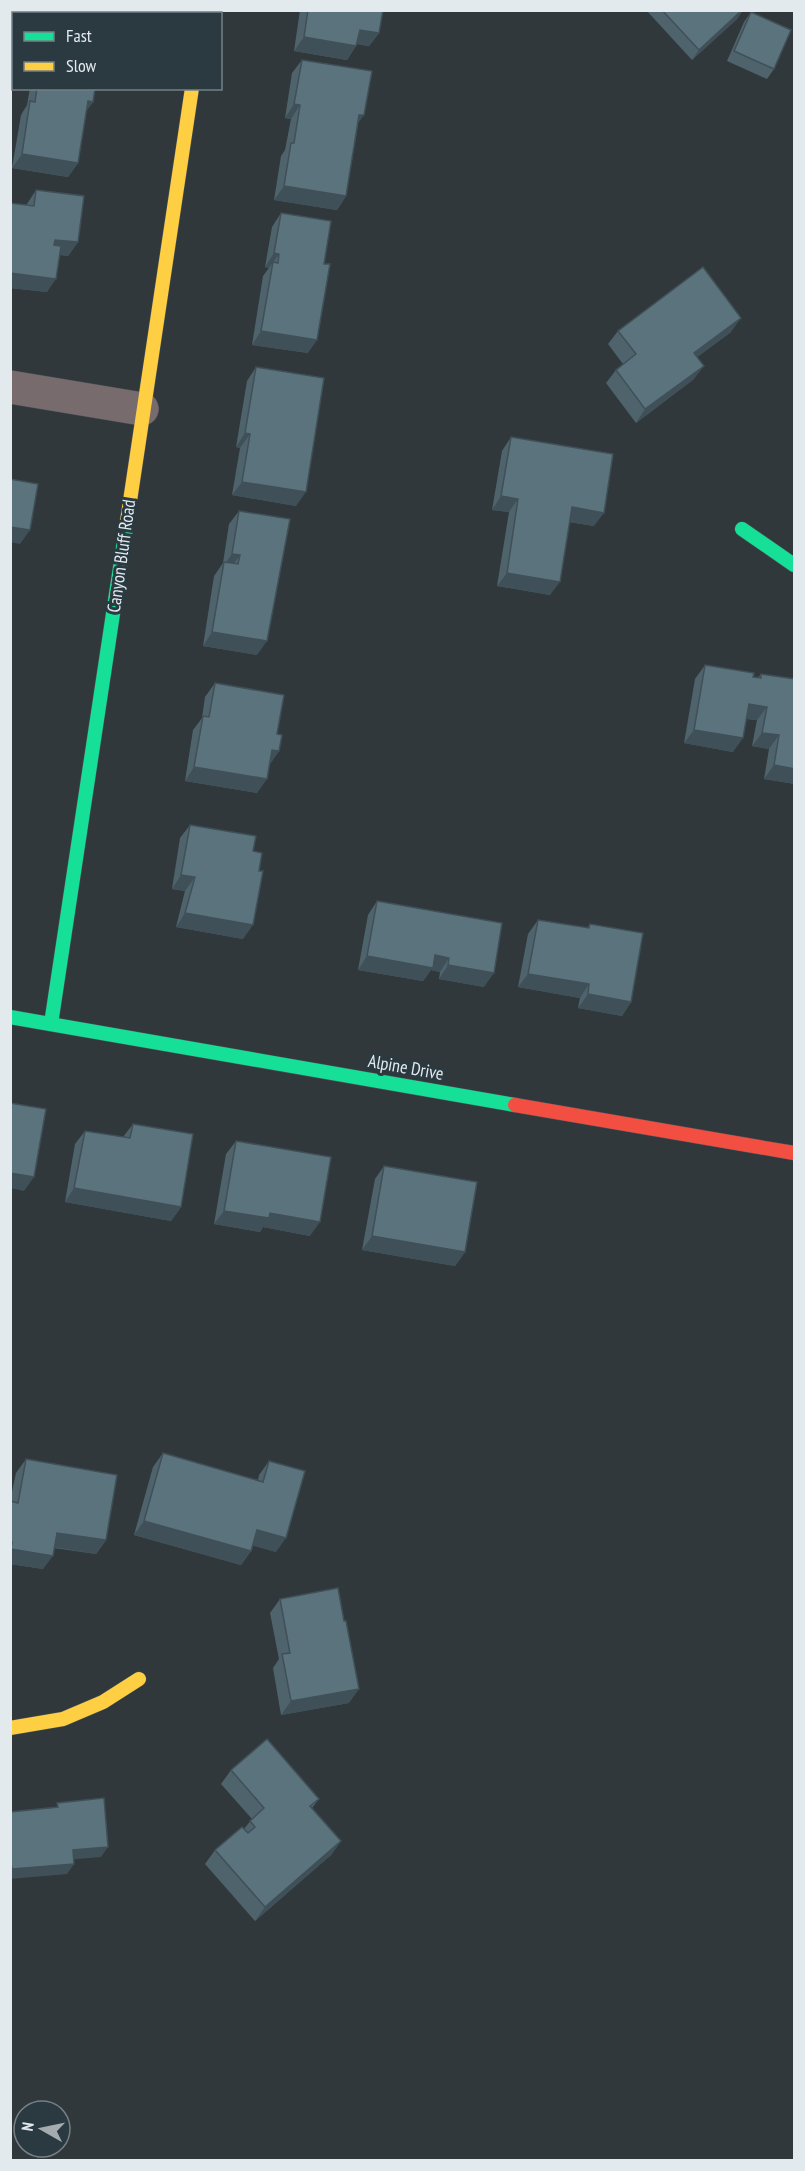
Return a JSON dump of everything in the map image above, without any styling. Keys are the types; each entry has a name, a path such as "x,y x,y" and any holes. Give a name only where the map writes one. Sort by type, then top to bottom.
{"street":[{"name":"Canyon Bluff Road","path":"51,1024 192,90"},
{"path":"10,387 142,409"},
{"path":"742,529 795,565"},
{"name":"Alpine Drive","path":"10,1017 795,1153"},
{"path":"10,1728 63,1719 104,1702 139,1679"}],"building":[{"path":"308,10 383,10 379,33 360,30 356,46 304,37"},
{"path":"662,10 742,10 699,50"},
{"path":"751,12 791,30 774,69 734,51"},
{"path":"302,60 372,71 364,115 359,115 346,196 284,186 300,105 294,104"},
{"path":"37,90 95,90 93,102 88,101 78,163 22,154 30,101 35,102"},
{"path":"36,190 84,196 78,242 55,240 54,245 61,246 56,279 10,273 10,203 34,206"},
{"path":"281,213 331,221 324,264 330,264 317,340 261,331 273,262 278,263 279,254 274,253"},
{"path":"703,267 741,318 694,353 704,366 645,409 616,370 636,354 618,331"},
{"path":"256,367 324,378 306,492 242,482 250,434 245,433"},
{"path":"511,437 613,454 604,513 572,507 560,582 507,573 518,499 501,496"},
{"path":"10,479 38,484 30,530 10,527"},
{"path":"239,511 290,519 267,641 212,632 224,562 238,564 240,555 232,554"},
{"path":"705,665 754,673 753,677 761,678 761,674 795,679 795,769 774,765 779,735 762,733 767,707 749,704 743,738 694,730"},
{"path":"215,683 284,695 277,734 282,735 279,751 272,750 267,779 194,767 203,716 209,717"},
{"path":"190,825 256,836 253,851 262,853 259,871 263,871 253,925 185,913 195,877 181,875"},
{"path":"377,901 502,923 494,973 448,965 449,958 435,955 433,968 367,956"},
{"path":"538,920 589,928 590,924 643,933 631,1002 588,994 589,984 528,974"},
{"path":"10,1103 46,1109 34,1177 10,1173"},
{"path":"133,1124 193,1134 181,1207 74,1188 85,1131 130,1138"},
{"path":"236,1141 331,1157 320,1222 270,1213 269,1218 224,1211"},
{"path":"384,1166 477,1182 465,1252 372,1236"},
{"path":"163,1453 263,1482 269,1461 305,1471 286,1538 257,1530 251,1551 144,1521"},
{"path":"26,1459 117,1475 106,1540 57,1533 53,1556 11,1549 10,1501 18,1503"},
{"path":"338,1588 359,1689 291,1701 282,1654 290,1653 280,1599"},
{"path":"267,1739 319,1799 310,1806 341,1841 265,1907 215,1850 242,1827 248,1833 255,1827 250,1821 264,1808 231,1770"},
{"path":"104,1798 108,1847 73,1850 74,1864 12,1869 10,1812 58,1807 57,1803"}],"traffic: fast":[{"path":"51,1024 127,521"},
{"path":"742,529 794,565"},
{"path":"10,1017 515,1105"}],"traffic: slow":[{"path":"127,521 192,90"},
{"path":"10,1728 63,1719 103,1702 139,1679"}],"traffic: jam":[{"path":"515,1105 794,1153"}]}
